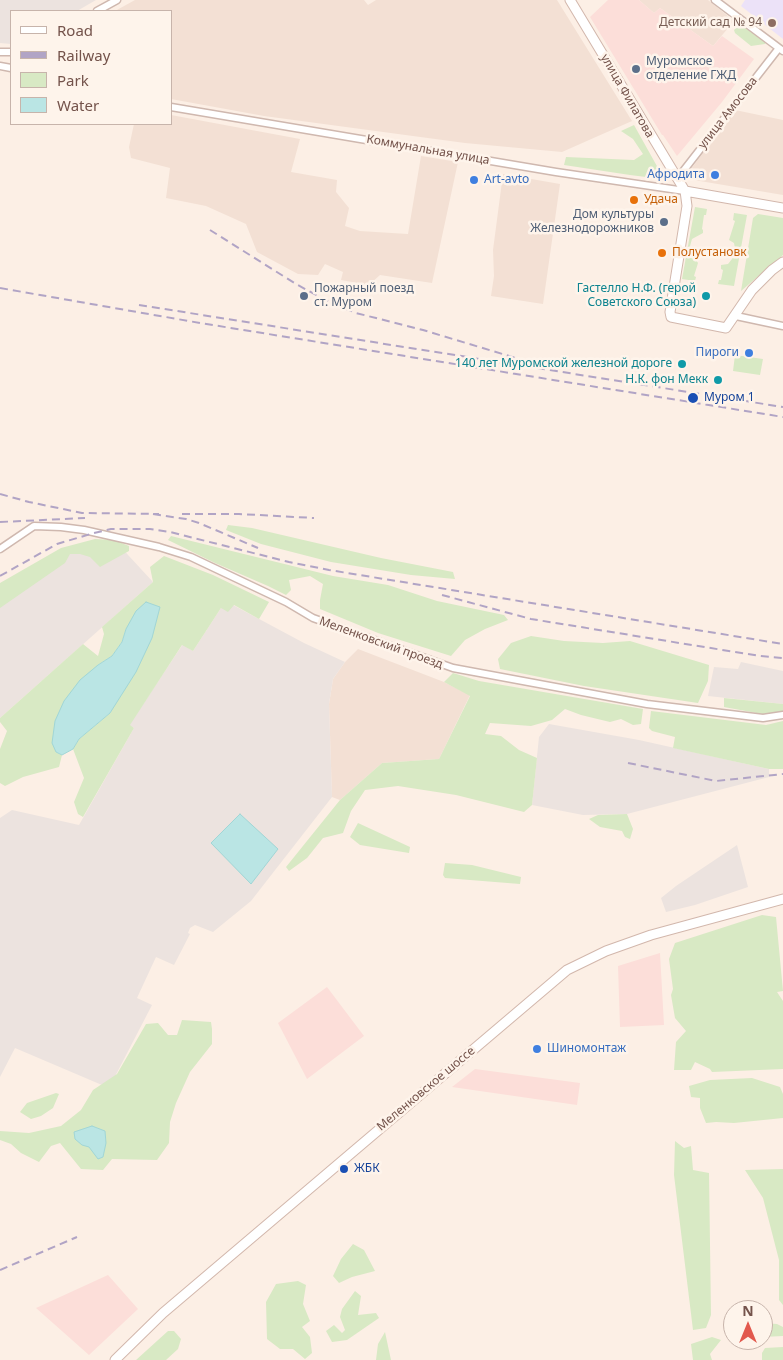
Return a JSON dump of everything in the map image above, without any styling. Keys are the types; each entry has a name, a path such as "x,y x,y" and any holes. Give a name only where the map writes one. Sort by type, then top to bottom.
{"main road":[{"name":"улица Филатова","path":"570,0 685,191"},
{"path":"783,208 685,191 687,206 670,312 671,317 726,328 752,290 783,262"},
{"name":"Меленковское шоссе","path":"115,1360 163,1312 567,970 606,951 651,935 783,899"}],"street":[{"path":"99,10 117,0"},
{"path":"715,0 781,49"},
{"name":"улица Амосова","path":"677,179 781,49"},
{"name":"Коммунальная улица","path":"172,107 556,172 685,191"},
{"path":"736,316 783,326"},
{"name":"Меленковский проезд","path":"0,549 34,526 84,530 160,547 191,557 286,602 313,618 452,668 647,704 763,718 783,715"}],"shaded area":[{"path":"0,0 96,0 79,10 10,10 10,44 0,43"},
{"path":"135,0 364,0 368,5 376,0 557,0 632,121 562,152 465,143 264,116 172,99 172,10 117,10"},
{"path":"608,0 639,0 654,13 660,8 713,46 722,36 754,59 722,102 677,156 662,135 590,17"},
{"path":"639,0 708,0 734,21 713,46 660,8 654,13"},
{"name":"Детский сад № 94","path":"745,0 783,0 783,39 741,6"},
{"path":"735,110 783,120 783,195 688,179 691,169"},
{"path":"172,115 300,139 291,172 337,180 336,192 349,208 345,226 360,231 408,234 421,156 458,162 432,283 380,275 369,285 341,280 343,272 325,264 318,275 298,274 257,252 246,224 206,206 166,198 170,168 131,158 129,147 134,125 172,125"},
{"path":"503,174 560,184 543,304 491,296 494,276 493,250"},
{"path":"117,543 153,582 0,718 0,603 71,551"},
{"path":"233,605 304,643 345,662 333,679 329,704 332,797 251,901 213,932 195,925 190,928 188,933 190,934 174,965 156,957 137,998 152,1005 109,1088 15,1048 0,1077 0,818 12,810 79,825 134,728 129,725 183,644 193,651 221,608"},
{"path":"358,649 444,682 470,695 439,759 382,763 340,800 332,797 329,704 333,679 345,662"},
{"path":"741,662 783,671 783,704 708,696 714,667 738,669"},
{"path":"549,724 639,740 769,769 769,777 627,814 583,815 532,805 539,737"},
{"path":"737,845 748,887 695,905 666,912 661,898"},
{"path":"660,953 664,1025 620,1027 618,966"},
{"path":"327,987 364,1036 307,1079 278,1023"},
{"path":"475,1069 580,1083 577,1105 452,1087"},
{"path":"108,1275 138,1309 89,1355 36,1308"}],"green space":[{"path":"740,24 743,24 766,42 765,44 751,46 735,33 734,30"},
{"path":"634,125 658,168 659,176 654,178 564,165 566,157 634,160 643,154 633,139 621,131"},
{"path":"695,207 707,209 706,215 704,215 703,233 692,239 690,246 691,252 698,263 694,276 696,277 695,281 682,279"},
{"path":"734,213 747,215 734,286 718,284 723,270 721,265 728,264 736,254 734,243 729,240 735,221 733,220"},
{"path":"758,214 783,218 783,255 741,291 753,218"},
{"path":"735,355 763,359 760,375 733,371"},
{"path":"228,525 252,528 381,558 453,572 455,579 411,575 331,562 261,544 226,530"},
{"path":"171,536 333,576 388,585 437,601 504,615 508,620 485,629 465,640 451,656 378,633 320,609 323,584 310,576 289,580 291,590 286,595 168,540"},
{"path":"95,539 114,540 129,546 129,551 100,567 90,557 70,554 65,563 0,608 0,583 61,548"},
{"path":"164,556 213,575 269,602 259,619 234,605 228,612 221,608 193,651 182,645 130,725 134,728 83,817 78,814 74,802 84,778 73,749 79,739 110,713 126,629 122,642 112,656 98,665 56,752 62,755 59,767 23,777 5,786 0,783 0,749 7,731 0,722 0,718 83,644 98,656 104,634 102,627 153,582 150,567"},
{"path":"531,636 564,641 603,643 630,641 709,665 708,681 698,703 584,686 500,669 498,659 511,643"},
{"path":"453,673 479,681 643,709 641,724 633,725 621,719 610,722 565,709 552,720 531,726 490,723 485,734 501,736 519,750 537,758 532,805 524,812 456,795 398,786 365,790 351,811 343,833 323,838 307,858 289,871 286,867 340,800 382,763 439,759 470,696 444,682"},
{"path":"724,698 783,704 783,712 762,714 724,707"},
{"path":"651,711 766,725 783,721 783,769 769,769 673,748 675,737 652,731 649,728"},
{"path":"627,814 633,829 630,839 625,837 622,831 600,827 589,819 598,815"},
{"path":"358,823 410,847 409,853 360,845 350,837"},
{"path":"445,863 472,865 521,877 520,884 445,878 443,875"},
{"path":"762,915 776,917 783,991 777,992 783,1001 783,1069 712,1072 710,1069 695,1062 691,1070 674,1070 676,1042 686,1031 675,1018 671,995 673,989 669,959 675,943"},
{"path":"182,1020 211,1022 212,1044 190,1072 170,1122 169,1143 157,1160 112,1159 103,1170 81,1169 60,1143 51,1146 39,1162 21,1153 11,1144 0,1140 0,1131 29,1133 61,1126 81,1110 93,1090 117,1074 146,1024 158,1023 168,1035 177,1035"},
{"path":"752,1078 780,1087 783,1094 783,1118 734,1123 706,1123 700,1108 700,1098 691,1097 689,1086 710,1080"},
{"path":"56,1093 59,1094 53,1108 41,1116 31,1119 20,1112 27,1103"},
{"path":"675,1141 684,1148 691,1146 693,1170 709,1173 711,1315 706,1328 693,1330 674,1175"},
{"path":"783,1169 783,1305 779,1300 779,1260 763,1198 745,1170"},
{"path":"353,1244 364,1250 375,1271 352,1277 339,1283 333,1276 341,1259"},
{"path":"298,1281 306,1285 303,1304 310,1321 302,1327 310,1337 312,1353 305,1359 293,1349 280,1349 267,1339 266,1302 276,1284"},
{"path":"355,1291 361,1296 358,1315 376,1313 379,1318 347,1340 332,1342 326,1331 334,1325 342,1333 345,1330 340,1317 342,1309"},
{"path":"773,1324 783,1327 783,1336 773,1336"},
{"path":"168,1331 174,1331 181,1339 178,1349 166,1360 136,1360"},
{"path":"385,1332 391,1360 376,1360 378,1344"},
{"path":"712,1337 721,1340 710,1354 712,1360 693,1360 691,1344"},
{"path":"783,1347 783,1360 762,1360 764,1350 773,1350 773,1348"}],"water":[{"path":"146,602 160,607 152,638 136,672 110,713 79,739 73,749 62,755 56,752 52,743 55,721 64,701 80,680 112,656 122,642 126,629 136,611"},
{"path":"240,814 278,849 251,884 211,843"},
{"path":"92,1126 105,1131 106,1143 103,1157 98,1159 89,1147 82,1145 75,1139 74,1132"}],"railway":[{"path":"210,230 296,284 329,302 356,313 423,330 519,359"},
{"path":"0,288 200,323 783,417"},
{"path":"139,305 783,407"},
{"path":"0,494 82,513 159,514"},
{"path":"153,514 199,523 258,548"},
{"path":"182,514 239,514 314,518"},
{"path":"0,522 85,518"},
{"path":"0,576 57,544 111,529 150,529 170,532 289,562 329,570 783,644"},
{"path":"442,595 531,619 760,656 783,658"},
{"path":"628,763 716,781 783,774"},
{"path":"0,1270 77,1237"}],"place":[{"name":"Детский сад № 94","path":"772,23"},
{"name":"Муромское отделение ГЖД","path":"636,69"},
{"name":"Афродита","path":"715,175"},
{"name":"Art-avto","path":"474,180"},
{"name":"Удача","path":"634,200"},
{"name":"Дом культуры Железнодорожников","path":"664,222"},
{"name":"Полустановк","path":"662,253"},
{"name":"Пожарный поезд ст. Муром","path":"304,296"},
{"name":"Гастелло Н.Ф. (герой Советского Союза)","path":"706,296"},
{"name":"Пироги","path":"749,353"},
{"name":"140 лет Муромской железной дороге","path":"682,364"},
{"name":"Н.К. фон Мекк","path":"718,380"},
{"name":"Муром 1","path":"693,398"},
{"name":"Шиномонтаж","path":"537,1049"},
{"name":"ЖБК","path":"344,1169"}]}
